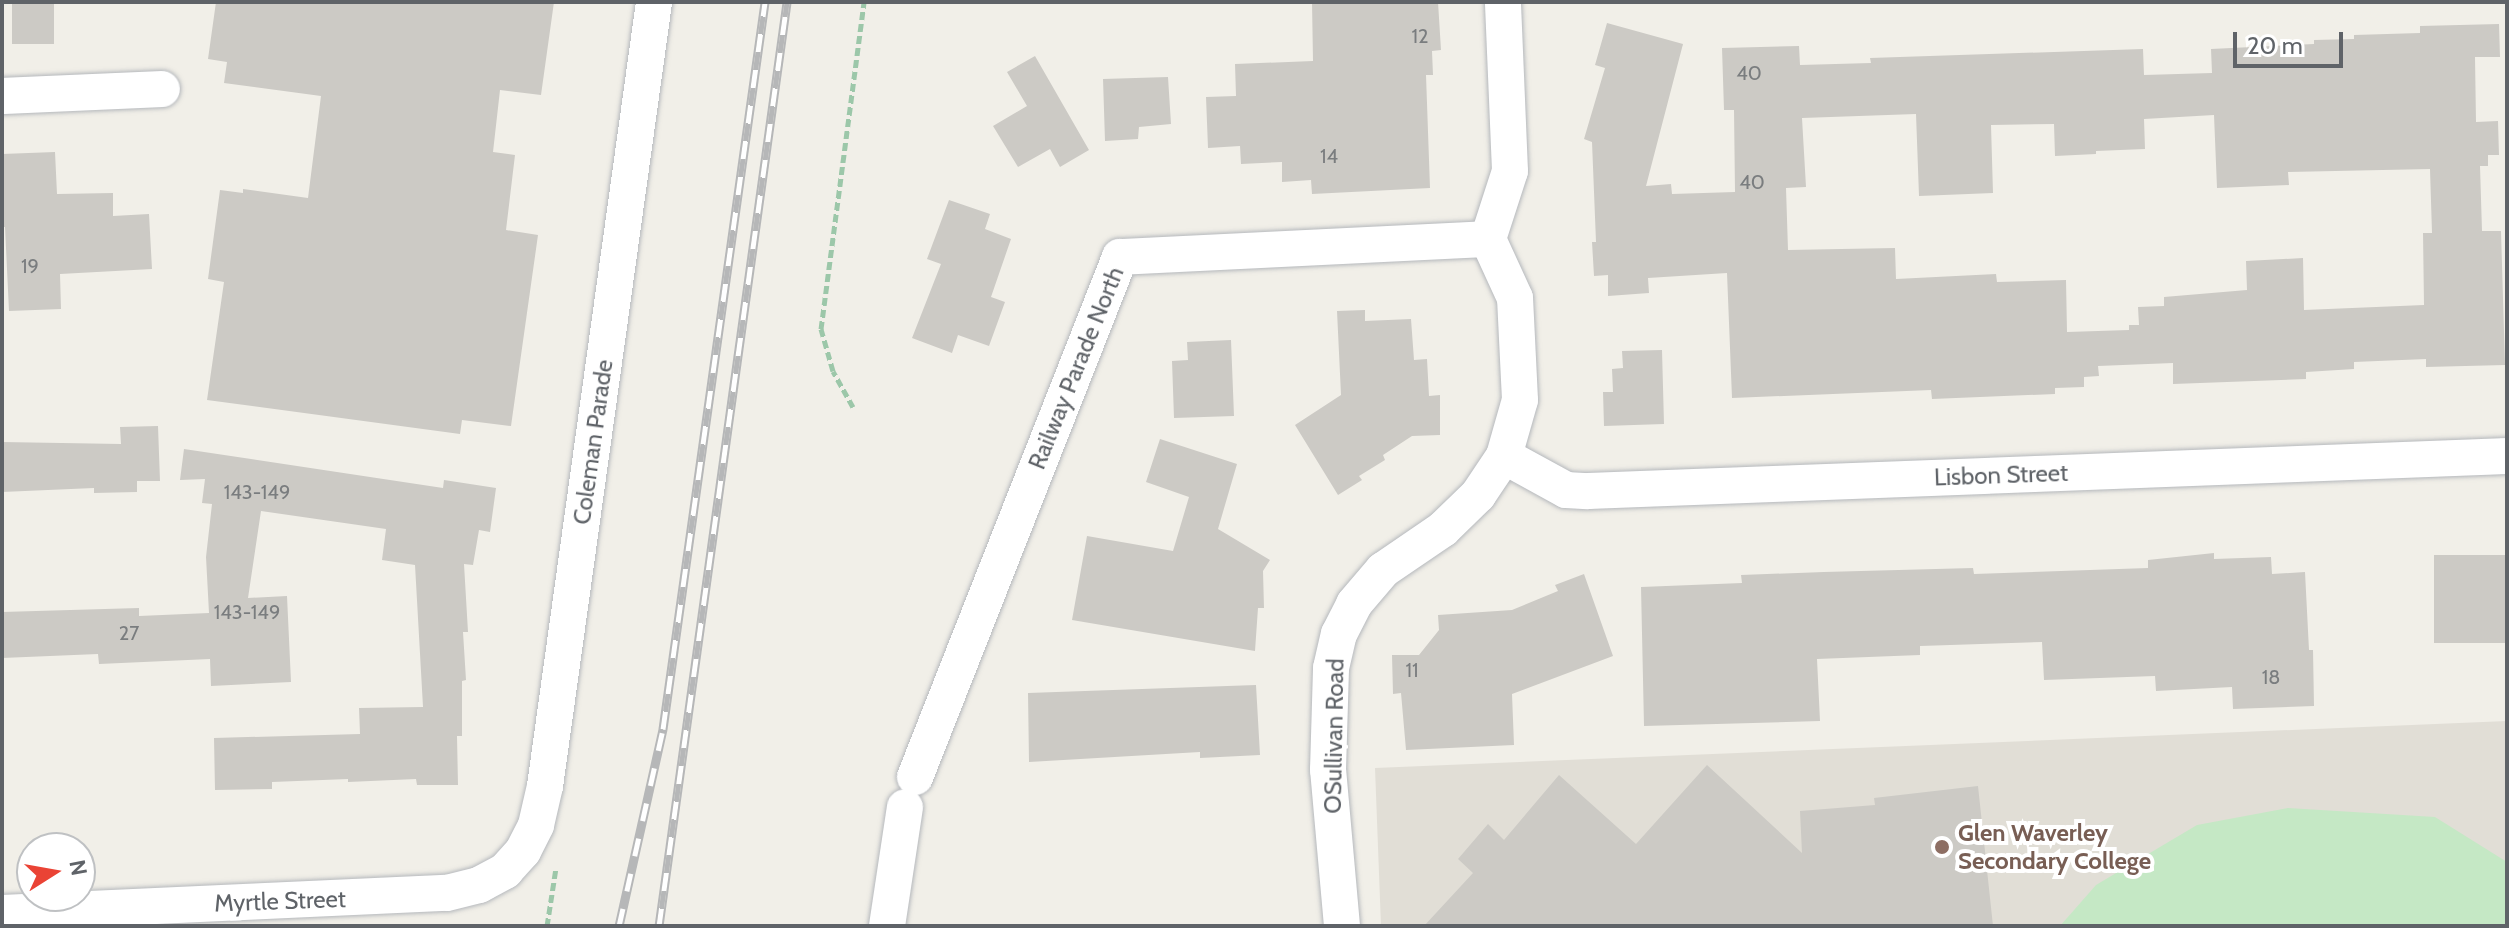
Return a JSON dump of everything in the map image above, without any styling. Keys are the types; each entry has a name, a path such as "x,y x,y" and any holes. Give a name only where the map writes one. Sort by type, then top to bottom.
{"street":[{"name":"Coleman Parade","path":"505,871 523,851 536,825 545,786 654,2"},
{"path":"1488,239 1510,171 1503,2"},
{"path":"2,96 162,89"},
{"name":"OSullivan Road","path":"1342,926 1328,770 1331,668 1339,634 1354,604 1383,570 1443,529 1478,495 1504,456 1520,400 1515,298 1488,239"},
{"name":"Railway Parade North","path":"887,926 910,792 1120,257 1488,239"},
{"name":"Lisbon Street","path":"1504,456 1566,490 1588,491 2507,456"},
{"name":"Myrtle Street","path":"2,913 447,893 479,885 505,871"}],"path":[{"path":"853,407 833,371 821,329 864,2"}],"shaded area":[{"name":"Glen Waverley Secondary College","path":"2507,721 2507,926 1381,926 1375,768"}],"green space":[{"path":"2288,808 2435,817 2507,862 2507,926 2060,926 2096,885 2197,825"}],"building":[{"path":"12,2 54,2 54,44 12,44"},
{"path":"216,2 554,2 541,95 500,90 493,152 515,155 506,230 538,235 511,426 462,420 460,434 207,400 224,282 208,279 220,190 243,193 243,189 308,198 321,96 224,83 227,62 208,59"},
{"path":"1312,2 1438,2 1441,50 1432,51 1433,75 1426,75 1430,188 1312,194 1311,180 1282,182 1282,162 1241,164 1240,146 1208,148 1206,97 1236,96 1235,64 1313,61"},
{"path":"1607,23 1683,44 1646,186 1671,184 1672,194 1735,192 1734,110 1724,110 1722,48 1799,46 1800,65 1871,63 1870,58 2143,49 2144,75 2212,73 2211,49 2314,44 2314,40 2354,39 2354,35 2420,33 2420,26 2499,24 2500,57 2475,57 2476,122 2498,121 2499,155 2488,155 2488,166 2480,166 2482,231 2501,231 2505,365 2426,367 2426,359 2354,362 2354,369 2306,372 2306,379 2173,384 2173,363 2098,366 2099,376 2084,377 2084,387 2055,388 2055,394 1932,399 1931,390 1732,398 1727,273 1648,278 1649,293 1608,296 1608,275 1594,276 1592,242 1596,242 1592,142 1584,139 1605,68 1595,65","holes":["1916,114 1919,196 1993,193 1991,125 2054,124 2055,156 2145,149 2144,119 2214,115 2217,188 2289,185 2288,172 2430,169 2432,233 2423,233 2424,305 2304,310 2303,258 2246,261 2247,290 2164,297 2164,306 2138,307 2139,325 2129,325 2129,330 2067,332 2066,280 1997,282 1996,274 1896,279 1895,248 1788,250 1786,188 1806,187 1802,118"]},
{"path":"1035,56 1089,150 1060,167 1050,149 1018,167 993,126 1027,106 1007,72"},
{"path":"1168,77 1171,124 1139,127 1138,139 1105,141 1103,79"},
{"path":"55,152 57,194 113,193 113,216 149,214 152,269 60,274 61,309 9,311 5,227 2,227 2,154"},
{"path":"949,200 990,214 985,229 1011,239 991,297 1005,302 989,346 958,335 952,353 912,338 941,264 927,259"},
{"path":"1365,310 1365,321 1411,319 1414,360 1427,359 1429,396 1440,395 1440,435 1412,436 1383,455 1385,460 1359,476 1362,480 1338,495 1295,425 1341,395 1337,311"},
{"path":"1231,340 1234,416 1174,418 1172,361 1188,360 1187,342"},
{"path":"1662,350 1664,424 1604,426 1603,392 1613,392 1612,369 1623,368 1622,351"},
{"path":"158,426 160,481 137,481 137,492 94,493 94,488 2,492 2,442 121,444 120,427"},
{"path":"1160,439 1237,464 1218,529 1270,560 1263,571 1264,608 1258,608 1255,651 1072,620 1087,536 1173,551 1189,497 1146,482"},
{"path":"184,449 443,488 444,480 496,488 490,532 479,530 473,565 464,564 468,632 463,632 466,680 462,681 462,736 457,736 458,785 417,785 416,779 348,782 348,779 272,782 272,789 215,790 214,738 360,734 359,708 423,707 415,565 382,560 386,529 261,511 248,598 287,596 291,682 211,686 210,659 99,664 98,654 2,658 2,612 139,608 139,616 209,613 206,557 212,504 202,503 205,479 180,480"},
{"path":"2214,553 2214,559 2271,557 2272,574 2305,572 2309,650 2313,650 2314,706 2233,709 2232,687 2156,691 2155,676 2044,680 2042,642 1920,646 1920,655 1817,659 1820,721 1644,726 1641,587 1742,583 1741,575 1973,568 1974,574 2148,568 2148,560"},
{"path":"2434,555 2507,555 2507,643 2434,643"},
{"path":"1584,574 1613,656 1512,694 1514,745 1406,750 1401,693 1393,694 1392,655 1419,655 1439,630 1438,615 1512,610 1558,591 1555,585"},
{"path":"1256,685 1260,755 1200,758 1200,752 1029,762 1028,693"},
{"path":"1707,765 1802,853 1800,811 1875,805 1874,798 1978,786 1993,926 1424,926 1473,873 1458,859 1488,824 1504,840 1559,775 1636,844"}],"railway":[{"path":"619,926 663,729 765,2"},
{"path":"659,926 787,2"}],"place":[{"name":"Glen Waverley Secondary College","path":"1942,847"}]}
